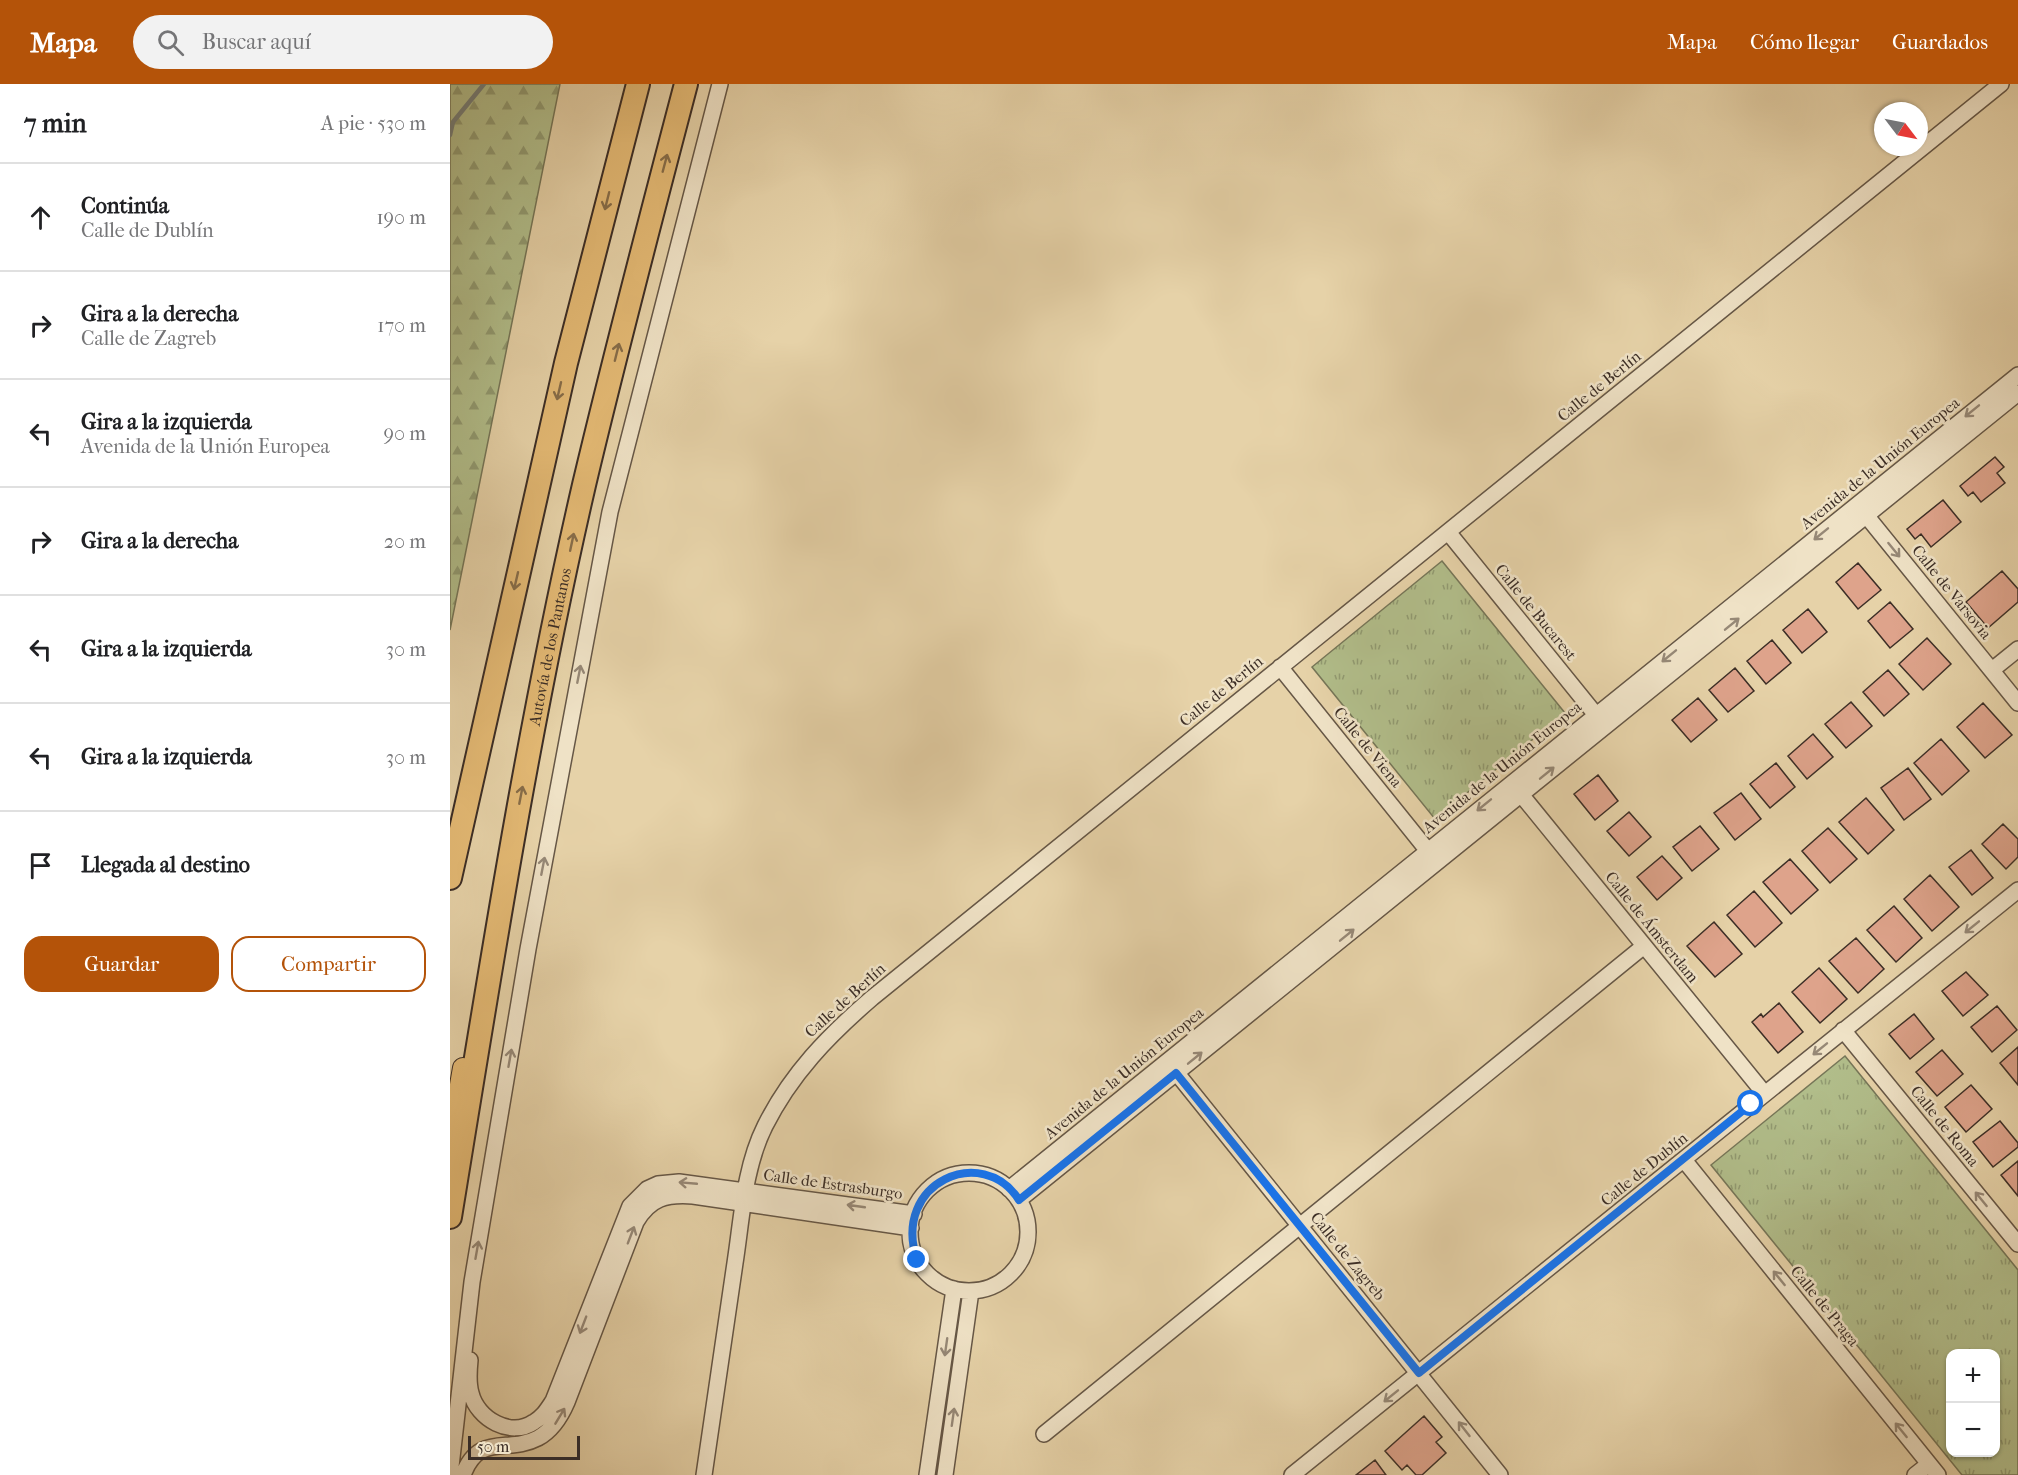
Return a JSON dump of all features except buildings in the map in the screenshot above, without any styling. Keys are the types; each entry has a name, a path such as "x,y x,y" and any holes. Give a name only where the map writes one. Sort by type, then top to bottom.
{"highway":[{"path":"450,878 566,363 638,84"},
{"name":"Autovía de los Pantanos","path":"450,1217 507,873 536,717 584,486 686,84"}],"main road":[{"path":"450,1142 476,998 507,873"}],"street":[{"path":"450,1475 472,1282 528,949 610,512 720,84"},
{"name":"Calle de Berlín","path":"704,1475 754,1149 776,1106 803,1063 836,1028 2001,84"},
{"name":"Avenida de la Unión Europea","path":"1014,1194 1862,510 2018,375"},
{"name":"Avenida de la Unión Europea","path":"1172,1067 1428,851 1516,788 1596,715 2018,393"},
{"name":"Calle de Varsovia","path":"1862,510 2018,703"},
{"name":"Calle de Bucarest","path":"1448,532 1596,715"},
{"path":"1992,670 2018,649"},
{"name":"Calle de Viena","path":"1280,667 1428,851"},
{"name":"Calle de Ámsterdam","path":"1516,788 1764,1093"},
{"name":"Calle de Dublín","path":"1292,1475 2018,890"},
{"path":"1044,1434 1644,946"},
{"name":"Calle de Roma","path":"1844,1030 2018,1244"},
{"name":"Calle de Zagreb","path":"1172,1067 1500,1475"},
{"name":"Calle de Praga","path":"1684,1160 1934,1469"},
{"path":"966,1173 986,1175 1014,1194 1026,1215 1028,1235 1024,1254 1014,1270 1000,1283 982,1290 971,1291 954,1289 928,1275 917,1260 911,1241 918,1204 930,1188 947,1178 966,1173"},
{"path":"472,1282 470,1392 484,1416 510,1428 527,1426 544,1415 553,1401 624,1219 638,1196 658,1184 669,1182 745,1197"},
{"path":"463,1475 468,1463 479,1451 498,1444 538,1438 555,1424 567,1402 636,1222 650,1204 660,1197 679,1195 745,1197"},
{"name":"Calle de Estrasburgo","path":"745,1197 913,1221"},
{"path":"927,1475 954,1289"},
{"path":"945,1475 971,1291"},
{"path":"1915,1475 1934,1469"}],"green space":[{"path":"450,84 560,84 450,630"},
{"path":"1442,561 1565,713 1435,819 1312,667"},
{"path":"1845,1056 2018,1270 2018,1475 1962,1475 1947,1457 2000,1457 2000,1349 1946,1349 1946,1455 1711,1165"}],"waterway":[{"path":"450,135 453,122 484,84"}],"route":[{"path":"917,1260 911,1241 911,1222 918,1204 930,1188 947,1178 966,1173 986,1175 1003,1184 1019,1200 1176,1073 1419,1373 1751,1104"}]}
